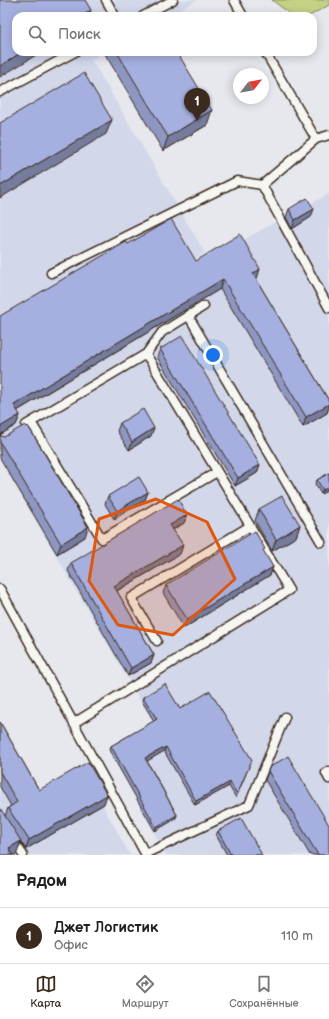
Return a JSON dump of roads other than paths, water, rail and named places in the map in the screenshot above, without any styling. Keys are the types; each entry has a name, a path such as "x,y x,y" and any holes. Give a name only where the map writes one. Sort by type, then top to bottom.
{"lane":[{"path":"106,0 113,12"},
{"path":"150,12 173,0"},
{"path":"234,0 241,12"},
{"path":"0,92 68,56"},
{"path":"266,56 316,139"},
{"path":"51,273 237,181 262,185 316,139 329,135"},
{"path":"262,185 329,308"},
{"path":"19,430 146,354 162,332 204,306"},
{"path":"188,316 322,542"},
{"path":"74,723 289,590 146,354"},
{"path":"31,422 102,539 218,472"},
{"path":"157,641 132,598 250,526"},
{"path":"0,589 146,854 249,805 285,717"},
{"path":"329,771 326,773 329,779"},
{"path":"7,831 23,855"}],"place":[{"name":"Джет Логистик","path":"197,121"}]}
